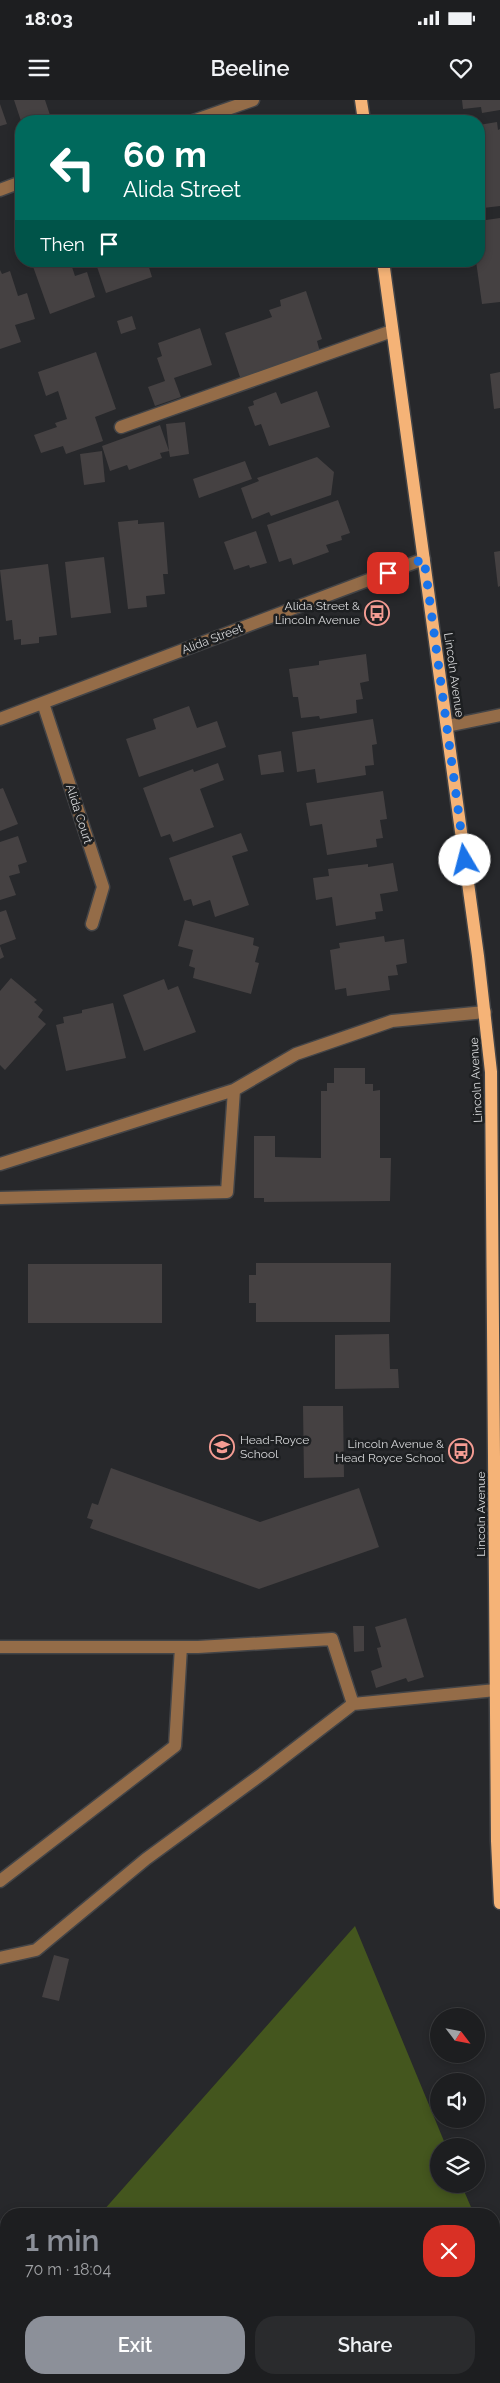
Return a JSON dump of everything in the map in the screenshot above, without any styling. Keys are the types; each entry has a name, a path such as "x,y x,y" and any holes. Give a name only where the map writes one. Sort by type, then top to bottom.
{"main road":[{"path":"361,100 363,115"},
{"name":"Lincoln Avenue","path":"384,267 485,1012 493,1127 497,1840 500,1903"}],"street":[{"path":"210,115 253,100"},
{"path":"0,190 15,184"},
{"path":"121,427 392,331"},
{"name":"Alida Street","path":"0,719 424,559"},
{"name":"Alida Court","path":"44,703 103,887 92,924"},
{"path":"447,726 500,715"},
{"path":"0,1164 234,1090 296,1054 392,1022 485,1012"},
{"path":"0,1198 227,1192 234,1090"},
{"path":"0,1647 181,1647 332,1639 353,1704"},
{"path":"0,1881 175,1746 181,1647"},
{"path":"0,1958 36,1950 146,1859 353,1704 496,1690"}],"green space":[{"path":"355,1926 430,2107 430,2128 439,2128 443,2138 430,2138 430,2193 465,2193 471,2208 106,2208"}],"building":[{"path":"14,100 45,100 50,115 19,115"},
{"path":"462,100 500,100 500,110 482,113 481,107 463,109"},
{"path":"0,104 7,124 0,126"},
{"path":"497,122 498,130 500,129 500,206 485,208 485,124"},
{"path":"500,218 500,302 482,304 477,267 485,267 485,220"},
{"path":"33,267 72,267 75,276 87,272 95,297 50,314"},
{"path":"97,267 149,267 152,277 106,293"},
{"path":"0,270 2,274 10,271 18,296 27,293 35,319 15,325 21,342 0,349"},
{"path":"306,291 322,339 317,341 320,352 241,380 225,333 272,317 269,310 281,306 280,300"},
{"path":"132,316 136,329 121,334 117,321"},
{"path":"200,328 212,365 174,378 181,397 155,406 148,387 165,381 157,358 162,356 158,343"},
{"path":"96,352 116,409 95,417 103,441 66,454 63,446 41,453 34,435 57,427 55,423 67,419 58,391 46,396 38,372"},
{"path":"500,372 500,408 494,409 490,374"},
{"path":"317,391 330,427 269,446 261,424 255,426 248,407 254,405 253,401 276,392 281,404"},
{"path":"185,422 189,454 170,457 166,424"},
{"path":"160,425 169,451 160,453 162,458 129,470 127,465 110,471 102,446"},
{"path":"102,451 105,482 84,485 80,454"},
{"path":"317,457 334,472 331,495 271,516 269,512 252,519 241,488 259,481 257,478"},
{"path":"245,461 252,479 199,498 193,479"},
{"path":"338,500 350,533 341,536 342,540 326,545 329,552 293,565 291,558 279,562 267,525"},
{"path":"138,520 138,524 164,522 168,574 163,574 165,594 146,596 147,607 128,609 118,522"},
{"path":"256,531 267,563 250,568 249,565 234,570 224,542"},
{"path":"500,551 500,586 498,587 494,552"},
{"path":"104,557 111,613 71,618 65,562"},
{"path":"48,564 57,635 39,637 39,643 21,645 21,639 14,640 12,620 6,621 0,570"},
{"path":"366,654 369,681 360,683 363,699 356,700 357,713 320,719 319,716 301,718 298,697 293,697 289,669 319,665 319,661"},
{"path":"189,706 197,728 217,721 226,747 139,777 126,739 156,729 153,719"},
{"path":"373,719 377,744 372,745 374,765 365,766 366,775 317,783 315,769 297,772 292,732"},
{"path":"281,751 284,772 261,775 258,755"},
{"path":"218,763 224,780 200,789 214,827 173,842 170,834 161,837 143,788 193,769 194,772"},
{"path":"3,788 18,824 0,831 0,789"},
{"path":"383,791 387,819 380,820 383,838 376,839 377,847 327,855 322,824 310,826 306,803"},
{"path":"241,833 248,851 232,856 249,905 215,917 210,900 193,906 191,899 184,901 169,858"},
{"path":"18,836 27,862 18,865 20,873 9,876 16,895 0,900 0,842"},
{"path":"393,863 398,891 380,894 383,911 375,912 376,919 336,926 332,897 316,900 313,878 329,876 328,869 368,864 368,867"},
{"path":"6,910 16,939 0,945 0,912"},
{"path":"185,920 254,938 253,945 259,947 255,962 259,963 251,994 193,978 195,968 189,966 193,950 178,946"},
{"path":"384,936 385,942 404,939 407,963 396,965 398,975 388,976 390,990 347,996 346,988 335,990 330,950 340,948 339,943"},
{"path":"0,946 4,957 0,959"},
{"path":"11,978 37,1000 34,1002 43,1010 38,1017 46,1024 5,1070 0,1065 0,991"},
{"path":"164,979 168,990 178,986 196,1032 144,1051 123,995"},
{"path":"113,1003 126,1058 66,1071 56,1025 64,1023 63,1017 82,1013 82,1010"},
{"path":"334,1068 365,1068 365,1084 373,1084 373,1091 380,1090 380,1158 391,1158 390,1201 264,1202 264,1198 254,1198 254,1136 275,1136 275,1157 321,1158 321,1091 327,1091 327,1083 334,1083"},
{"path":"256,1263 391,1263 390,1322 256,1322 256,1303 249,1303 249,1275 256,1275"},
{"path":"28,1264 162,1264 162,1323 28,1323"},
{"path":"389,1334 390,1369 398,1369 399,1388 335,1389 335,1335"},
{"path":"303,1406 343,1406 344,1477 304,1478"},
{"path":"111,1468 260,1522 359,1488 379,1547 259,1589 90,1528 93,1520 87,1518 92,1503 98,1505"},
{"path":"406,1618 424,1677 408,1682 406,1678 376,1688 371,1671 382,1667 377,1648 381,1647 375,1627"},
{"path":"353,1626 364,1626 364,1651 354,1652"},
{"path":"54,1955 69,1959 59,2001 42,1997"}],"place":[{"name":"Alida Street & Lincoln Avenue","path":"377,613"},
{"name":"Head-Royce School","path":"222,1447"},
{"name":"Lincoln Avenue & Head Royce School","path":"461,1451"}],"route":[{"path":"388,573 424,559 465,860"}]}
